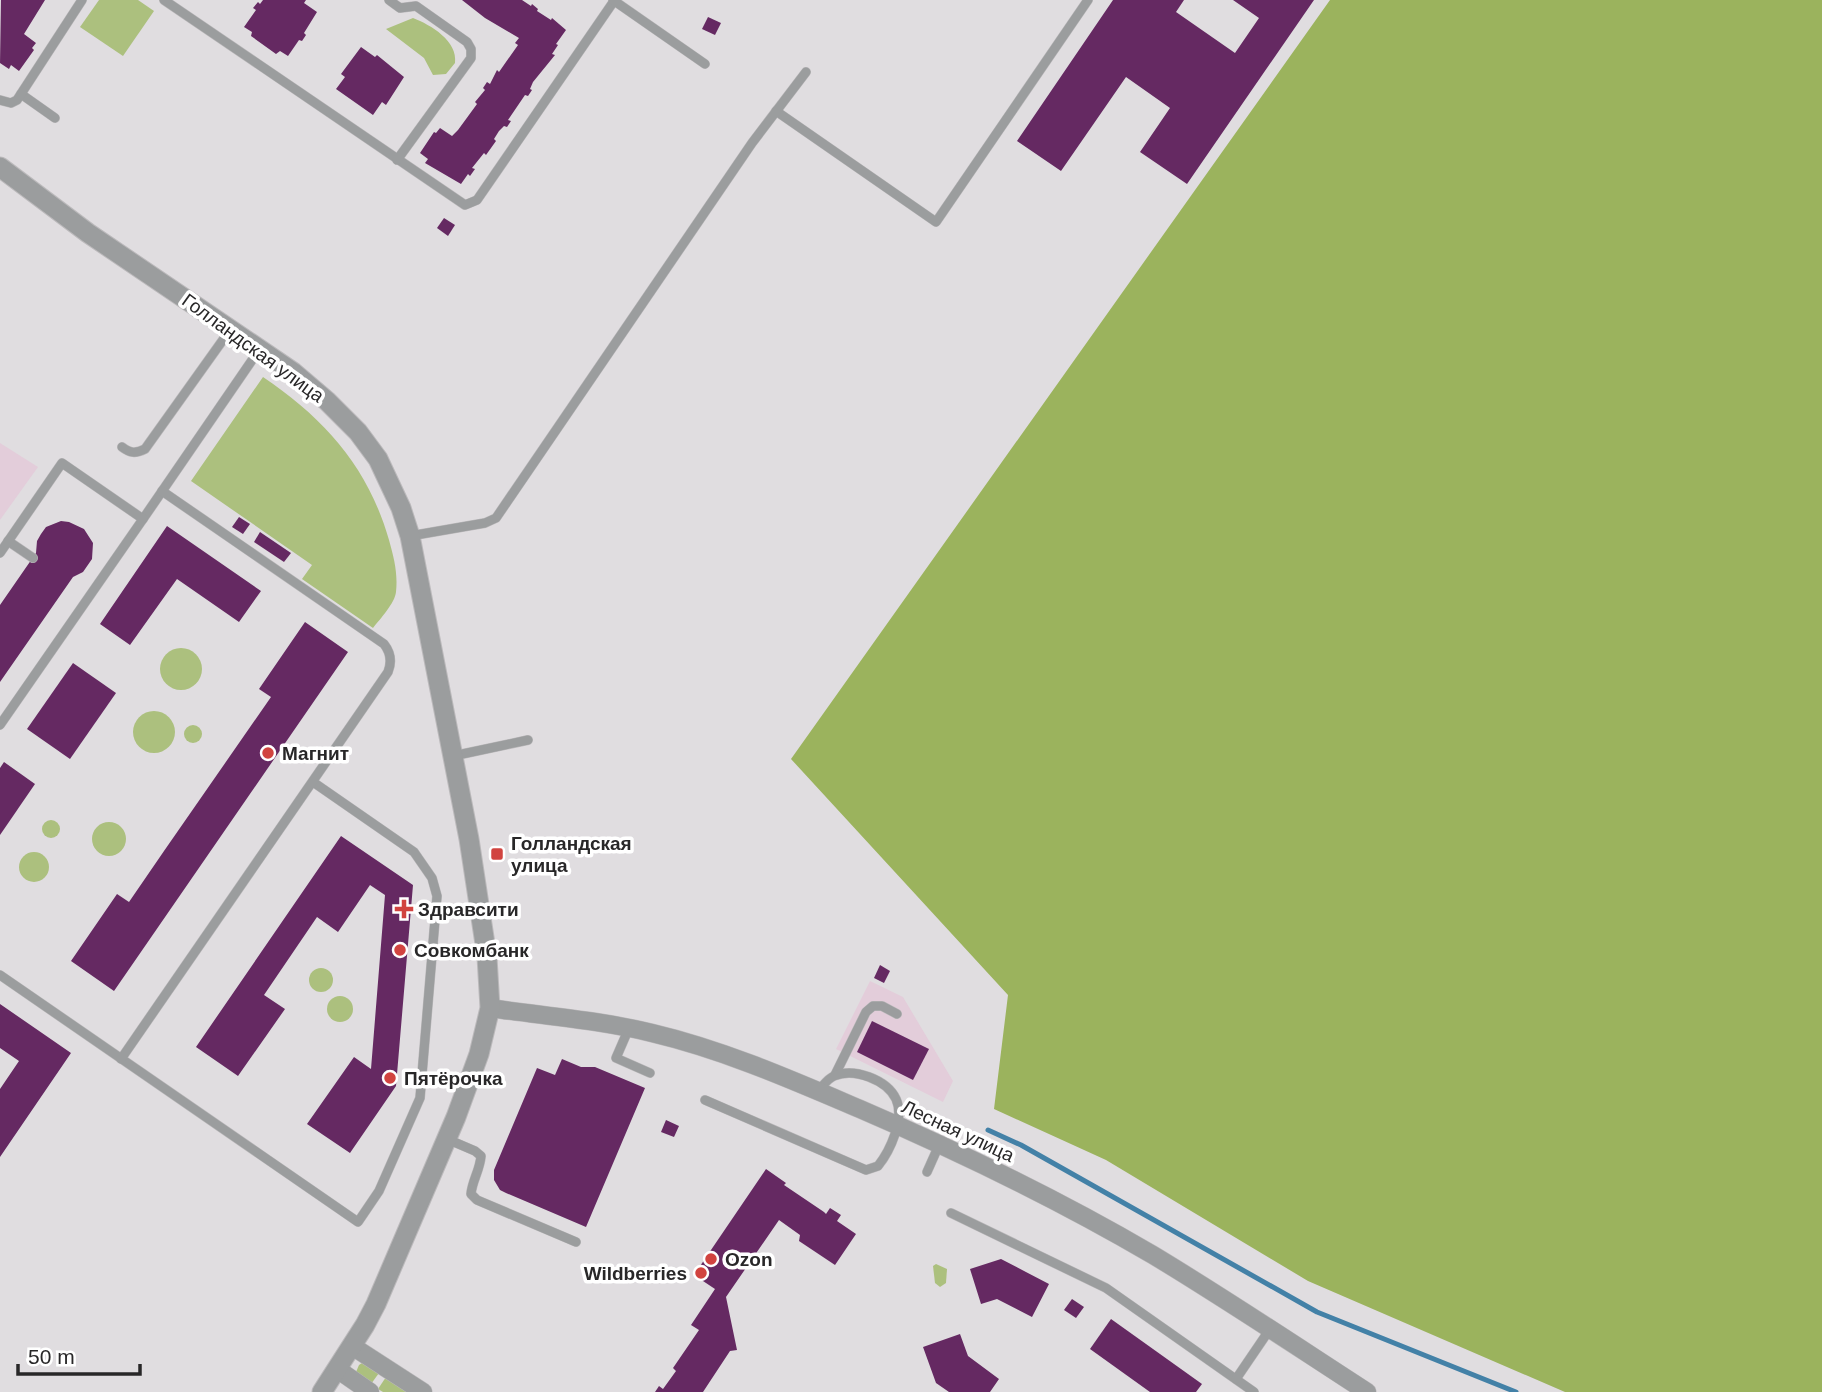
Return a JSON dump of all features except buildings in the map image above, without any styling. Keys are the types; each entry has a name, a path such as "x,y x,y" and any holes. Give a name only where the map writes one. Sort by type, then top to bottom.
{"street":[{"name":"Голландская улица","path":"0,167 88,233 293,372 327,401 358,432 378,459 401,508 410,536 469,839 485,945 490,1008 479,1054 447,1139 376,1304 322,1392"},
{"name":"Лесная улица","path":"490,1008 628,1028 718,1052 898,1125 1072,1210 1154,1256 1367,1392"},
{"path":"352,1346 423,1392"},
{"path":"337,1369 370,1392"}],"lane":[{"path":"0,100 11,103 17,100 82,0"},
{"path":"164,0 465,205 471,204 484,189 617,1 705,64"},
{"path":"389,0 400,8 416,6 467,42 471,49 471,58 397,160"},
{"path":"776,111 936,222 1088,0"},
{"path":"410,536 485,523 496,518 776,111 806,72"},
{"path":"21,94 55,118"},
{"path":"122,447 137,453 145,449 230,330"},
{"path":"0,725 260,350"},
{"path":"0,553 62,463 143,519"},
{"path":"121,1059 388,672 391,659 388,648 162,491"},
{"path":"8,541 33,558"},
{"path":"453,756 528,740"},
{"path":"0,975 358,1222 379,1191 420,1098 437,896 432,878 414,852 313,782"},
{"path":"818,1091 835,1075 866,1012 873,1006 882,1006 897,1014"},
{"path":"628,1028 616,1058 650,1073"},
{"path":"705,1100 866,1170 875,1168 881,1163 898,1125 896,1100 888,1089 863,1075 850,1072 835,1075"},
{"path":"447,1139 481,1156 471,1187 471,1194 477,1200 576,1242"},
{"path":"927,1172 939,1145"},
{"path":"951,1213 1106,1288 1254,1392"},
{"path":"1236,1379 1270,1329"}],"shaded area":[{"path":"0,443 38,467 0,520"},
{"path":"870,981 903,997 953,1081 943,1102 836,1049"}],"green space":[{"path":"99,0 138,0 154,11 123,56 80,27"},
{"path":"1330,0 1822,0 1822,1392 1565,1392 1308,1281 1106,1160 994,1109 1008,995 791,759"},
{"path":"413,18 428,25 448,41 455,55 455,63 446,74 433,75 424,58 386,29"},
{"path":"263,377 325,428 356,467 380,514 394,559 396,592 387,611 373,628 302,579 312,565 191,481"},
{"path":"181,648 196,654 202,669 196,684 181,690 166,684 160,669 166,654"},
{"path":"154,711 169,717 175,732 169,747 154,753 139,747 133,732 139,717"},
{"path":"193,725 199,728 202,734 199,740 193,743 187,740 184,734 187,728"},
{"path":"51,820 59,825 60,829 55,837 51,838 43,833 42,829 47,821"},
{"path":"109,822 121,827 126,839 121,851 109,856 97,851 92,839 97,827"},
{"path":"34,852 45,856 49,867 45,878 34,882 23,878 19,867 23,856"},
{"path":"321,968 329,972 333,980 329,988 321,992 313,988 309,980 313,972"},
{"path":"340,996 349,1000 353,1009 349,1018 340,1022 331,1018 327,1009 331,1000"},
{"path":"936,1264 947,1269 946,1283 940,1287 935,1283 933,1266"},
{"path":"362,1363 379,1373 371,1384 356,1372"},
{"path":"386,1377 407,1392 383,1392 378,1389"}],"waterway":[{"path":"988,1130 1021,1145 1317,1312 1516,1392"}],"place":[{"name":"Магнит","path":"268,753"},
{"name":"Голландская улица","path":"497,854"},
{"name":"Здравсити","path":"404,909"},
{"name":"Совкомбанк","path":"400,950"},
{"name":"Пятёрочка","path":"390,1078"},
{"name":"Ozon","path":"711,1259"},
{"name":"Wildberries","path":"701,1273"}]}
